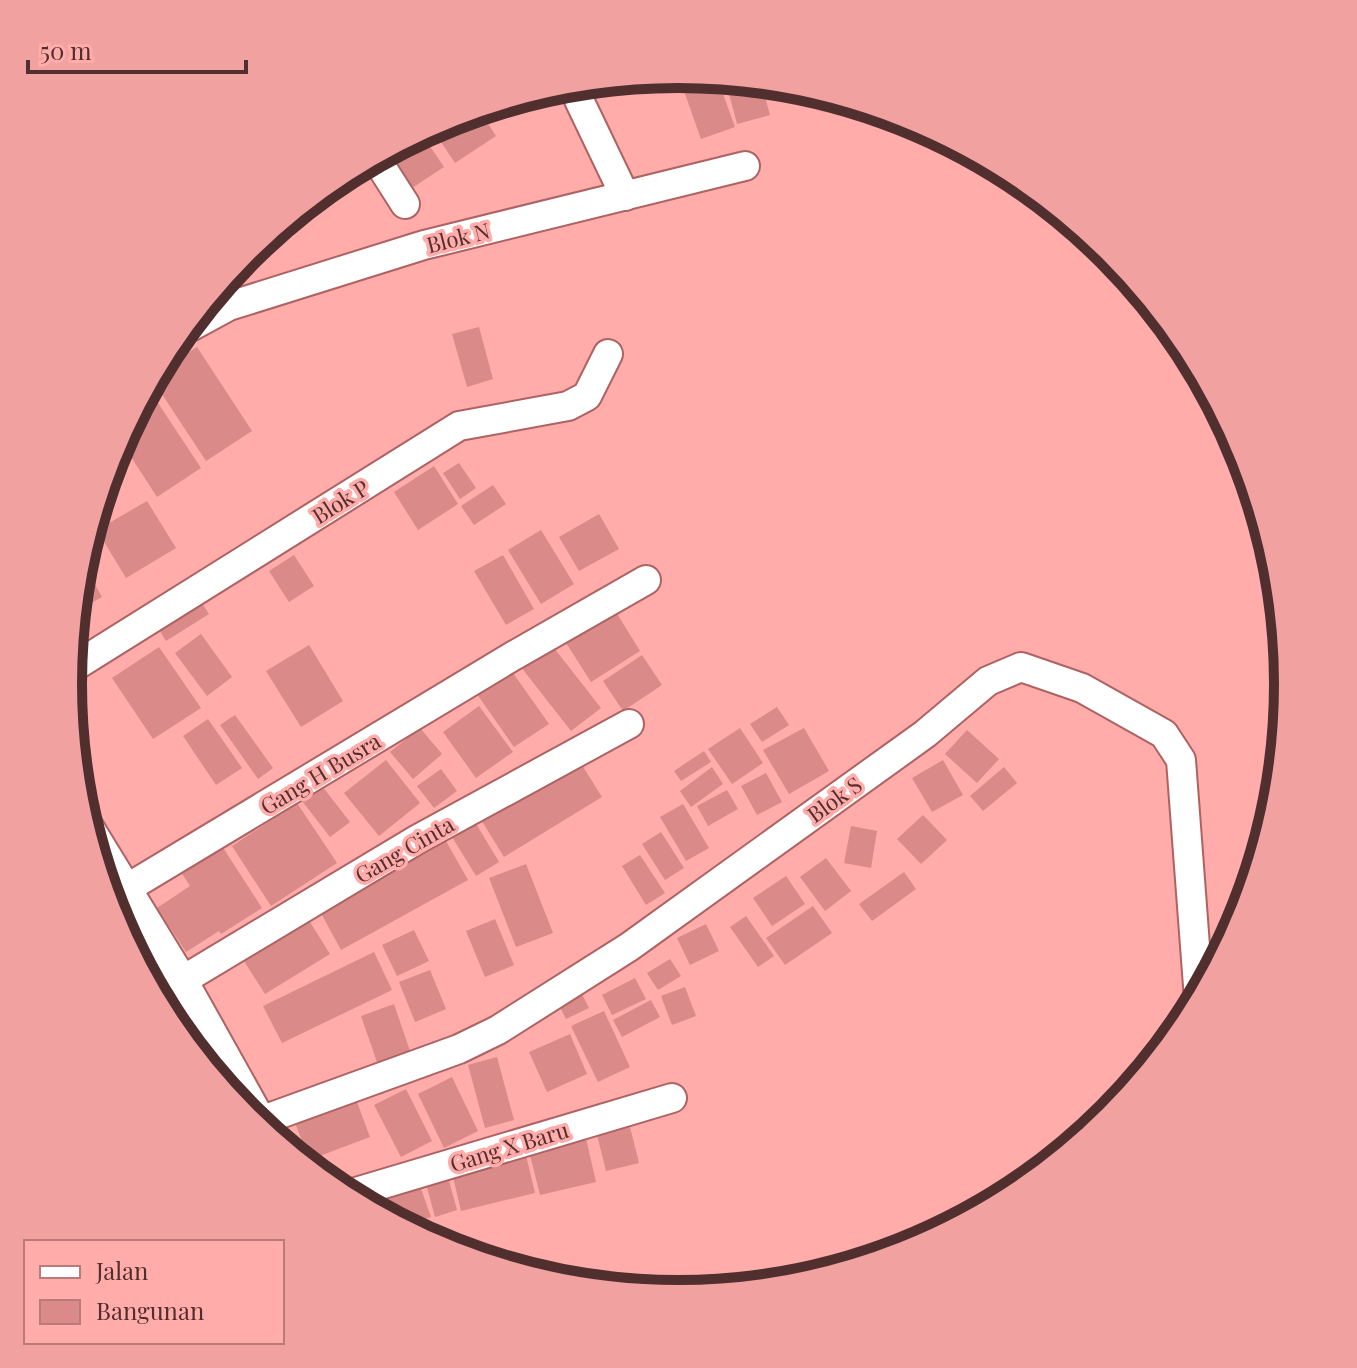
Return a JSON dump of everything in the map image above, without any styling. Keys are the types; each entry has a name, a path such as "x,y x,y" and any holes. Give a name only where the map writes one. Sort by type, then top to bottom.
{"street":[{"path":"578,96 625,196"},
{"path":"381,166 405,204"},
{"name":"Blok N","path":"208,317 229,306 424,245 745,166"},
{"name":"Blok P","path":"83,662 459,426 568,406 587,396 608,354"},
{"name":"Gang H Busra","path":"126,889 513,656 646,580"},
{"name":"Blok S","path":"275,1123 459,1049 498,1030 629,947 925,734 988,681 1021,667 1082,688 1164,734 1181,760 1197,978"},
{"name":"Gang Cinta","path":"161,981 180,975 418,839 629,724"},
{"path":"109,861 180,975 250,1098"},
{"name":"Gang X Baru","path":"363,1190 672,1098"}],"building":[{"path":"683,88 721,89 735,127 701,139"},
{"path":"728,90 764,94 770,115 737,124"},
{"path":"485,120 496,136 455,163 439,138"},
{"path":"428,143 444,167 406,192 387,163"},
{"path":"479,327 493,379 467,387 452,334"},
{"path":"197,347 252,431 206,461 160,391 180,358"},
{"path":"155,399 201,468 157,497 128,453"},
{"path":"459,463 476,488 460,499 443,473"},
{"path":"434,466 458,504 418,530 394,492"},
{"path":"493,485 506,504 474,525 461,506"},
{"path":"147,501 176,548 126,578 101,536 103,526"},
{"path":"599,514 619,549 579,571 559,537"},
{"path":"541,530 574,584 541,604 508,550"},
{"path":"294,555 314,586 289,602 269,571"},
{"path":"503,555 534,609 506,625 474,571"},
{"path":"91,578 102,597 87,605"},
{"path":"197,596 209,614 166,641 155,623"},
{"path":"611,604 640,651 591,682 561,635"},
{"path":"201,634 232,677 207,696 175,653"},
{"path":"547,639 601,708 571,731 517,662"},
{"path":"309,645 343,701 301,727 266,671"},
{"path":"159,647 201,708 153,739 112,678"},
{"path":"642,655 662,685 623,711 603,681"},
{"path":"506,663 549,724 514,747 472,687"},
{"path":"479,706 513,752 476,778 443,732"},
{"path":"777,707 789,725 762,742 750,724"},
{"path":"235,715 273,768 258,779 220,725"},
{"path":"208,719 242,768 216,785 183,736"},
{"path":"420,728 442,754 413,779 390,752"},
{"path":"740,728 763,763 732,784 708,749"},
{"path":"804,728 829,771 789,794 763,750"},
{"path":"967,730 999,759 977,783 945,754"},
{"path":"704,751 711,762 681,781 674,771"},
{"path":"577,757 602,797 504,857 480,818"},
{"path":"386,760 420,803 379,836 344,793"},
{"path":"943,760 963,795 932,812 912,778"},
{"path":"712,767 723,784 691,807 680,791"},
{"path":"1004,767 1017,783 983,811 970,796"},
{"path":"441,769 457,791 434,808 417,786"},
{"path":"766,773 782,802 757,815 741,786"},
{"path":"322,786 350,822 330,837 302,801"},
{"path":"727,790 738,809 708,826 697,806"},
{"path":"297,803 337,863 271,906 232,846"},
{"path":"683,804 709,848 686,861 660,817"},
{"path":"923,815 947,840 921,864 897,839"},
{"path":"472,817 499,862 476,876 449,832"},
{"path":"851,826 877,831 871,868 844,863"},
{"path":"661,832 684,868 665,880 642,844"},
{"path":"442,834 468,880 341,950 316,904"},
{"path":"220,843 262,908 186,952 157,908 190,886 179,869"},
{"path":"640,855 665,893 646,905 622,866"},
{"path":"826,858 851,891 825,911 800,877"},
{"path":"526,864 553,933 516,947 489,878"},
{"path":"904,872 916,889 872,921 859,904"},
{"path":"786,876 805,904 772,926 753,898"},
{"path":"813,906 832,933 785,965 766,938"},
{"path":"305,914 330,954 265,994 240,955"},
{"path":"746,916 774,956 758,967 730,927"},
{"path":"495,919 514,965 485,977 466,931"},
{"path":"706,924 719,951 690,965 677,938"},
{"path":"414,930 429,961 397,976 382,945"},
{"path":"374,952 392,990 282,1043 263,1006"},
{"path":"670,959 681,976 658,990 647,973"},
{"path":"430,970 446,1009 415,1022 399,982"},
{"path":"635,978 646,999 612,1015 602,995"},
{"path":"685,987 696,1016 672,1025 661,996"},
{"path":"582,994 589,1008 566,1019 559,1005"},
{"path":"651,1000 660,1017 622,1037 613,1020"},
{"path":"394,1004 410,1051 377,1062 361,1016"},
{"path":"604,1011 630,1067 598,1082 571,1026"},
{"path":"570,1034 587,1074 547,1092 529,1052"},
{"path":"497,1057 514,1120 485,1128 468,1065"},
{"path":"452,1077 478,1131 444,1148 418,1094"},
{"path":"406,1089 432,1141 401,1157 374,1105"},
{"path":"354,1094 370,1137 316,1157 305,1148 293,1117"},
{"path":"627,1115 639,1163 606,1171 594,1123"},
{"path":"585,1134 596,1182 540,1195 528,1147"},
{"path":"525,1151 535,1193 461,1211 451,1168"},
{"path":"446,1170 457,1210 435,1217 424,1176"},
{"path":"419,1183 431,1217 419,1221 391,1207 387,1193"}]}
